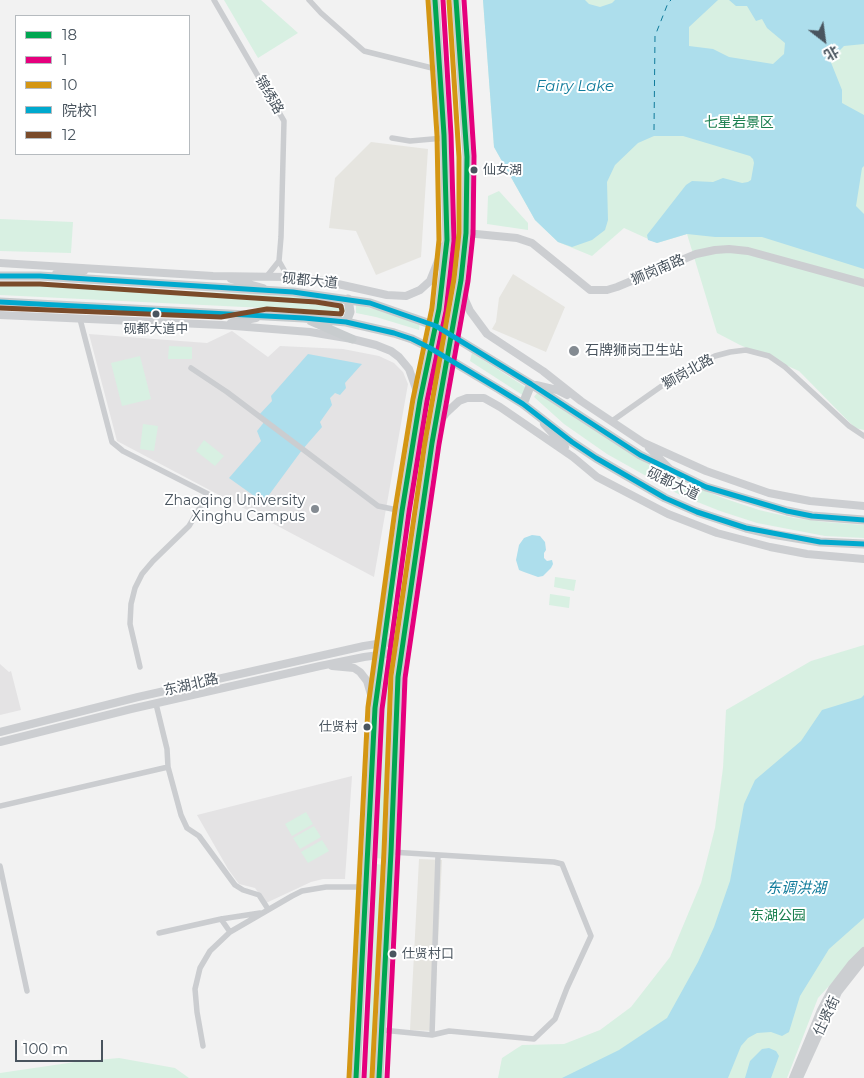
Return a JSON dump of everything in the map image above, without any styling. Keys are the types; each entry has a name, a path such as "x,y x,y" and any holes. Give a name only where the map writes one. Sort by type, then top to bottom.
{"main road":[{"path":"356,1078 375,708 402,511 420,400 436,326 447,240 444,138 435,0"},
{"path":"380,1078 398,676 432,443 461,280 465,237 467,157 456,0"},
{"path":"447,240 454,246 458,246 465,237"},
{"name":"砚都大道","path":"0,276 40,276 272,291 348,298 370,302 436,326 531,384 640,455 674,473 713,490 787,511 830,518 864,520"},
{"path":"346,322 350,312 348,298"},
{"name":"砚都大道","path":"0,302 304,318 346,322 412,338 523,404 596,458 665,498 697,512 746,528 796,539 864,544"},
{"path":"304,318 352,339"},
{"path":"523,404 531,384"},
{"path":"413,443 421,439 432,443"}],"street":[{"name":"锦绣路","path":"214,0 284,121 279,261"},
{"path":"309,0 321,13 364,50 440,70"},
{"path":"392,138 410,141 444,138"},
{"name":"狮岗南路","path":"465,237 517,238 532,243 590,290 607,290 696,254 729,249 748,251 864,283"},
{"name":"砚都大道","path":"0,263 213,276 288,277 320,280 387,295 406,296 420,290 430,280 447,240"},
{"path":"268,276 279,261 288,277"},
{"path":"40,276 104,268"},
{"path":"213,276 242,281 272,291"},
{"path":"461,280 470,311 487,334 543,372 580,401"},
{"path":"0,315 222,325 310,332 352,339 376,345 391,351 399,357 409,369 420,400"},
{"path":"222,325 267,316"},
{"path":"80,319 112,442 123,451 208,494 189,526 153,561 142,574 135,588 130,604 130,624 140,667"},
{"name":"獅岗北路","path":"612,421 673,378 694,366 715,356 746,350 769,356 785,367 849,426 864,436"},
{"path":"191,368 227,392 378,506 402,511"},
{"path":"531,384 558,390 580,401 644,443 706,471 769,493 810,501 864,506"},
{"path":"435,428 446,413 459,401 467,398 484,398 573,457 598,477 648,505 717,533 752,543 807,554 864,559"},
{"path":"536,415 573,457"},
{"path":"644,443 674,473"},
{"name":"东湖北路","path":"0,732 130,699 318,657 383,643 403,642"},
{"name":"东湖北路","path":"0,742 320,666 401,652"},
{"path":"318,657 320,666 349,668 360,672 367,681 375,708"},
{"path":"156,704 167,749 168,767 181,815 187,828 199,836 235,885 243,890 259,895 266,910"},
{"path":"0,725 16,728"},
{"path":"0,806 168,767"},
{"path":"382,1030 432,1035 449,1031 534,1039 555,1020 567,988 591,936 562,864 391,852"},
{"path":"432,1035 438,855"},
{"path":"0,868 28,992"},
{"path":"203,1046 195,989 200,968 210,951 230,932 292,896 308,890 366,887"},
{"path":"159,933 266,910"},
{"path":"221,919 230,932"},
{"path":"793,1078 821,1010 832,989 864,951"},
{"name":"仕贤街","path":"799,1078 838,992 864,959"}],"shaded area":[{"path":"371,142 428,149 421,257 376,275 356,231 329,228 335,178"},
{"path":"513,274 565,307 546,352 492,329 496,322 499,298"},
{"name":"Zhaoqing University Xinghu Campus","path":"232,331 268,357 280,346 343,349 379,356 394,363 403,372 408,384 374,577 117,441 89,334 207,343"},
{"path":"0,664 9,672 11,671 21,710 0,715"},
{"path":"352,776 345,879 323,879 311,882 266,903 255,888 239,884 228,869 197,815"},
{"path":"419,859 442,860 434,1031 410,1030"}],"green space":[{"path":"224,0 261,0 298,33 258,58"},
{"name":"Fairy Lake","path":"483,0 864,0 864,430 855,428 799,371 717,333 687,234 657,243 624,228 592,256 558,242 535,220 494,147"},
{"path":"499,191 528,223 528,230 487,224 488,196"},
{"path":"0,219 73,222 71,253 0,251"},
{"path":"0,282 306,297 345,308 345,312 0,295"},
{"path":"356,305 420,322 419,330 356,313"},
{"path":"169,346 192,347 192,359 168,359"},
{"path":"472,353 527,388 524,396 470,361"},
{"path":"140,356 151,399 122,406 111,363"},
{"path":"537,393 573,414 651,466 687,484 759,510 794,518 864,525 864,538 825,536 757,523 680,495 607,454 564,424 534,397"},
{"path":"143,424 158,426 154,451 140,449"},
{"path":"204,440 224,456 215,466 196,451"},
{"path":"555,577 576,580 574,591 554,587"},
{"path":"550,594 570,597 569,608 549,605"},
{"name":"东调洪湖","path":"864,645 864,948 818,998 787,1078 498,1078 502,1058 522,1045 564,1044 600,1030 631,1007 670,957 701,883 715,828 723,768 726,710 811,661"},
{"path":"386,679 391,680 384,859 376,858"},
{"path":"306,812 313,824 292,836 285,824"},
{"path":"314,826 321,837 300,849 293,838"},
{"path":"322,840 329,851 308,863 301,852"},
{"path":"376,864 383,865 371,1078 363,1078"},
{"path":"119,1058 175,1068 189,1078 0,1078 0,1073 75,1062"}],"water":[{"name":"Fairy Lake","path":"483,0 585,0 589,4 600,7 615,0 718,0 689,27 689,46 713,49 729,57 773,64 784,54 785,43 767,28 762,19 756,21 747,6 736,6 729,0 864,0 864,44 844,46 830,60 842,90 842,103 864,115 864,166 862,168 856,206 864,214 864,269 762,237 715,237 687,234 657,243 648,240 647,235 686,185 692,181 713,182 723,178 742,183 751,180 754,163 750,156 683,136 654,136 638,143 615,165 607,182 608,220 605,230 592,240 572,247 558,242 535,220 494,147"},
{"path":"308,354 362,364 345,383 346,388 340,395 335,393 330,398 332,405 320,422 322,427 302,450 266,499 257,498 229,478 261,441 257,431 265,421 258,416 272,401 271,396"},
{"path":"532,535 540,536 545,542 544,558 547,561 552,560 551,568 543,576 538,577 519,570 516,560 519,545 524,538"},
{"name":"东调洪湖","path":"864,695 864,918 829,949 800,996 789,1032 782,1036 771,1032 757,1033 748,1038 741,1046 728,1078 562,1078 619,1050 667,1018 698,962 714,927 730,881 744,804 755,780 801,741 822,710 861,698"},
{"path":"769,1048 776,1051 779,1056 771,1078 745,1078 750,1061 762,1049"}],"ferry route":[{"path":"654,130 655,36 668,3 671,0"}],"transit line":[{"name":"10","path":"349,1078 368,707 395,510 413,399 432,308 439,240 437,135 428,0"},
{"name":"18","path":"356,1078 375,708 402,511 420,400 439,309 447,240 444,135 435,0"},
{"name":"1","path":"364,1078 382,709 409,512 427,401 446,311 454,241 451,135 443,0"},
{"name":"18","path":"379,1078 398,677 432,443 461,280 466,233 467,157 456,0"},
{"name":"1","path":"387,1078 405,678 439,444 468,281 473,234 474,156 464,0"},
{"name":"10","path":"372,1078 391,676 425,442 454,279 459,233 459,157 449,1"},
{"name":"院校1","path":"0,276 40,276 293,292 370,303 436,326 531,384 640,455 706,487 787,511 812,516 864,520"},
{"name":"12","path":"0,284 40,284 316,302 341,306 342,311 341,314 267,309 221,317 0,308"},
{"name":"院校1","path":"0,302 304,318 346,322 394,333 430,348 497,388 523,404 596,458 665,498 697,512 746,528 820,542 864,544"}],"place":[{"name":"仙女湖","path":"474,170"},
{"name":"砚都大道中","path":"156,314"},
{"name":"石牌狮岗卫生站","path":"574,351"},
{"name":"Zhaoqing University Xinghu Campus","path":"315,509"},
{"name":"仕贤村","path":"367,727"},
{"name":"仕贤村口","path":"393,954"}],"park label":[{"name":"七星岩景区","path":"739,123"},
{"name":"东湖公园","path":"778,916"}]}
